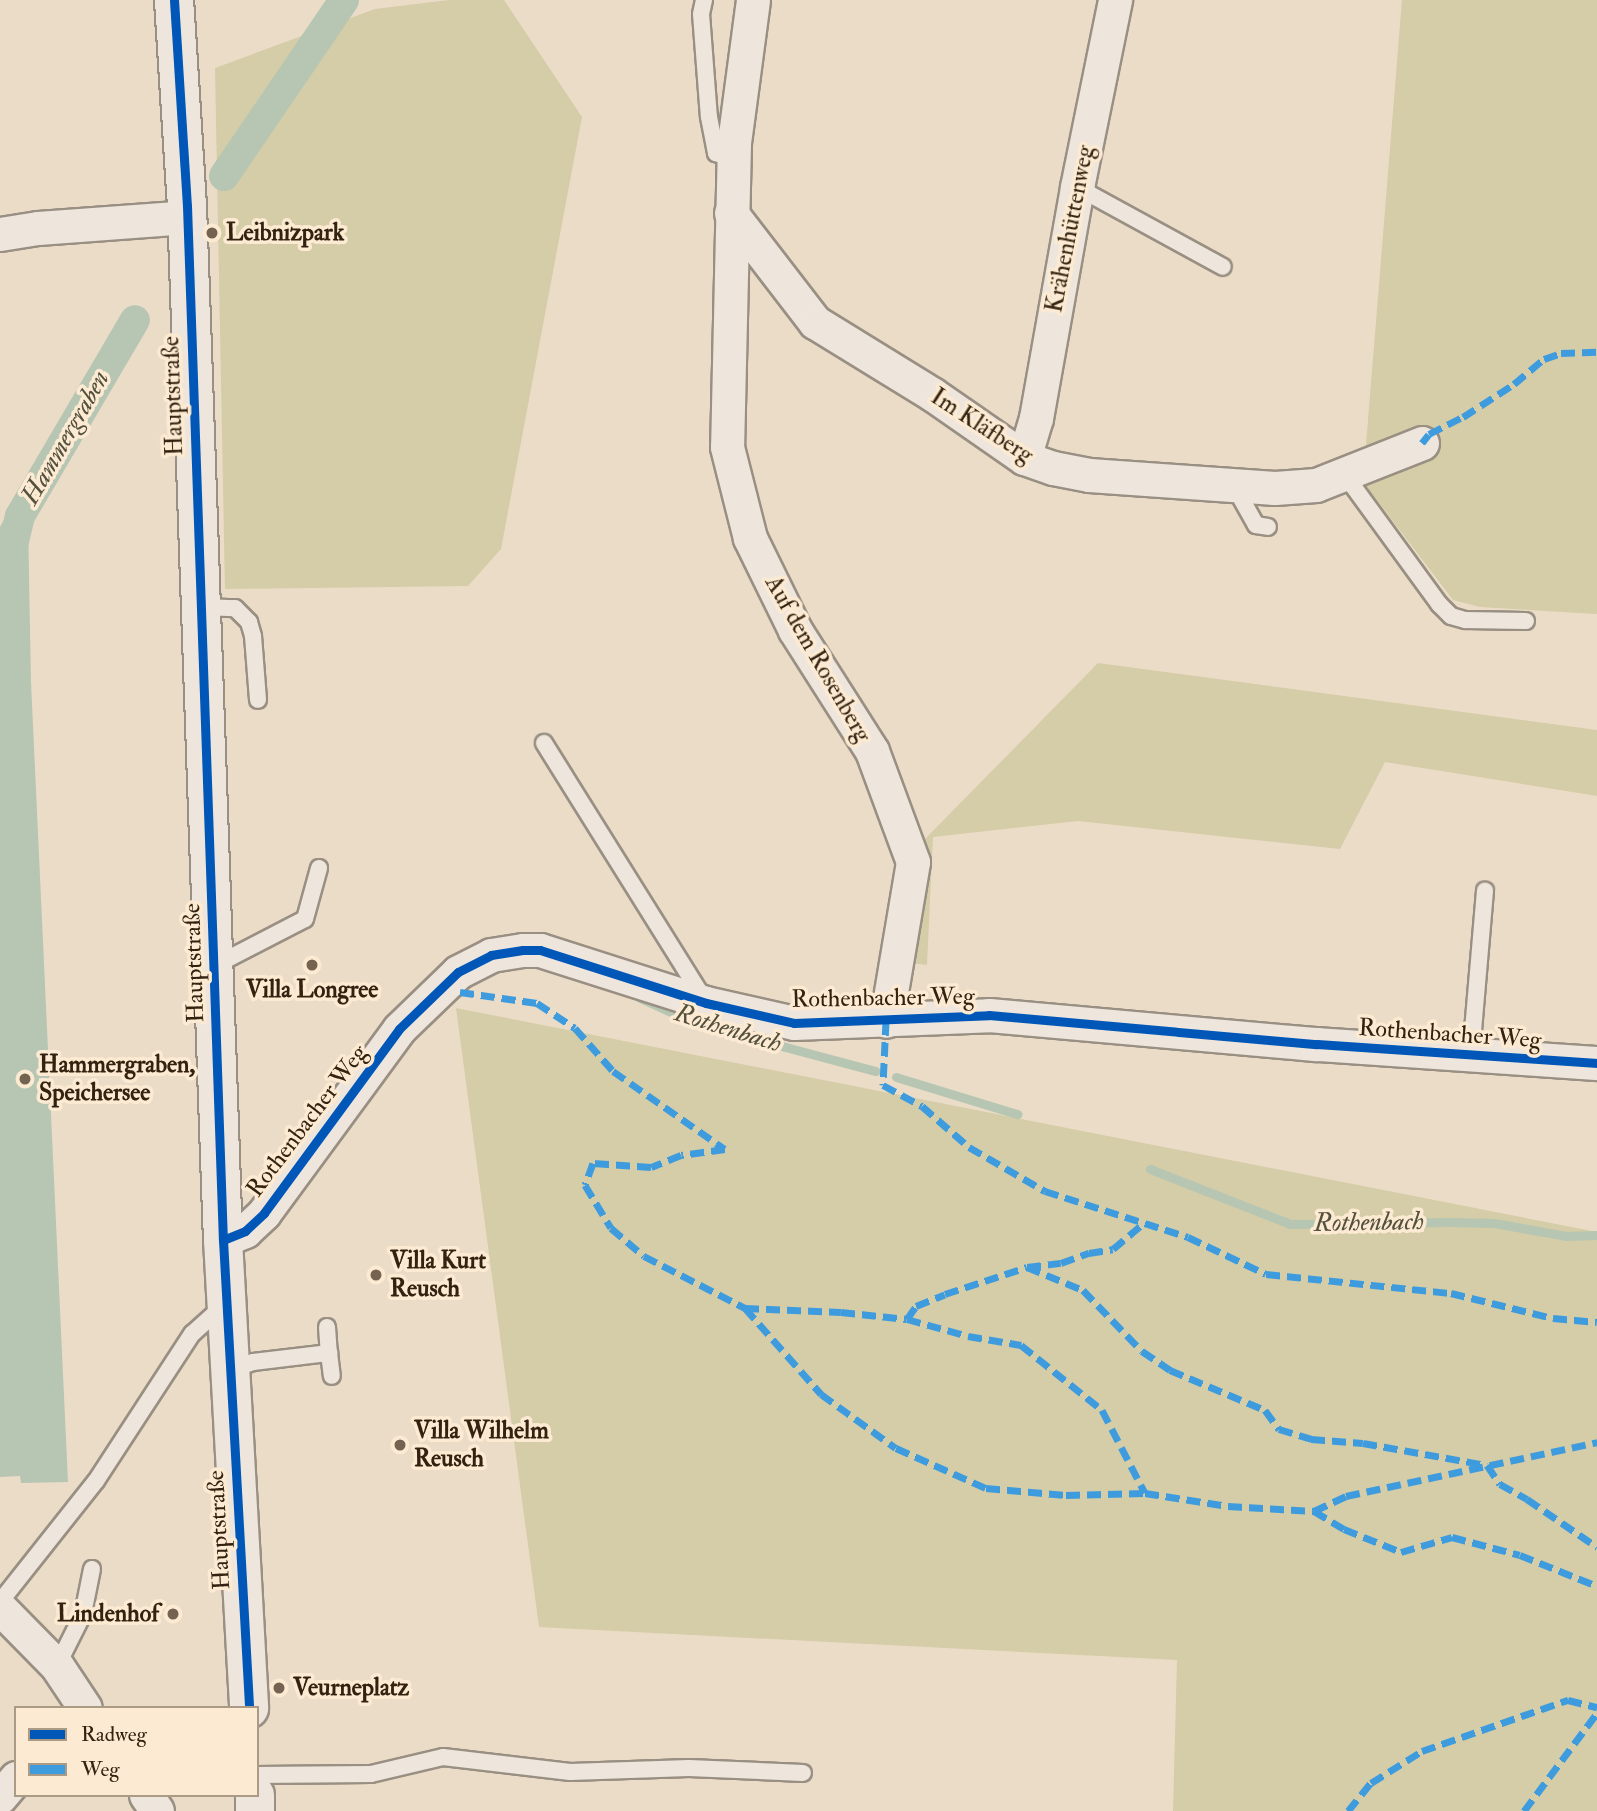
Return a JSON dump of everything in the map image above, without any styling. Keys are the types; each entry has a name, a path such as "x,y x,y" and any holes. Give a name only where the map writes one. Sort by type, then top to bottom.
{"main road":[{"name":"Hauptstraße","path":"174,0 187,217 223,1240 249,1706"}],"street":[{"name":"Auf dem Rosenberg","path":"753,0 733,159 727,447 750,538 795,629 872,751 913,862 886,1021"},
{"name":"Krähenhüttenweg","path":"1024,458 1036,418 1077,187 1115,0"},
{"name":"Im Kläfberg","path":"731,213 815,322 932,394 1024,458 1053,468 1089,475 1275,488 1302,486 1345,475 1422,443"},
{"path":"0,234 38,228 187,217"},
{"name":"Rothenbacher Weg","path":"223,1240 245,1230 264,1213 399,1029 458,972 491,955 540,950 706,1003 794,1023 989,1015 1597,1063"},
{"path":"0,1608 57,1667 80,1706"},
{"path":"0,1797 14,1780"}],"lane":[{"path":"704,0 701,14 709,117 716,153 733,159"},
{"path":"1077,187 1223,267"},
{"path":"1345,475 1439,604 1451,616 1465,620 1526,621"},
{"path":"1233,484 1262,526"},
{"path":"199,607 235,608 249,622 253,636 258,700"},
{"path":"544,743 706,1003"},
{"path":"214,967 305,919 319,868"},
{"path":"1471,1054 1485,891"},
{"path":"0,1602 96,1481 192,1334 227,1303"},
{"path":"327,1327 332,1376"},
{"path":"230,1370 253,1362 329,1353"},
{"path":"57,1667 83,1614 92,1569"},
{"path":"259,1775 371,1774 443,1757 570,1772 689,1768 803,1773"}],"shaded area":[{"path":"449,0 504,0 582,117 501,549 468,586 225,589 215,68 375,9"},
{"path":"1402,0 1597,0 1597,614 1480,607 1453,600 1363,482"},
{"name":"Hammergraben, Speichersee","path":"10,509 28,522 31,682 68,1482 21,1483 20,1476 0,1477 0,527"},
{"path":"1098,663 1597,730 1597,796 1385,762 1340,849 1078,821 933,837 927,965 902,962 924,840"},
{"path":"456,1008 1597,1232 1597,1811 1173,1811 1177,1660 539,1627"}],"waterway":[{"name":"Hammergraben","path":"224,176 344,0"},
{"name":"Hammergraben","path":"0,601 20,516 135,320"},
{"name":"Rothenbach","path":"640,998 695,1023 876,1071"},
{"name":"Rothenbach","path":"896,1077 1017,1114"},
{"name":"Rothenbach","path":"1150,1169 1290,1224 1494,1223 1566,1236 1597,1235"}],"marked path":[{"path":"1422,443 1429,434 1463,417 1514,384 1544,359 1561,353 1597,352"},
{"path":"460,992 537,1003 575,1028 613,1071 725,1149"},
{"path":"886,1021 883,1085 922,1106 969,1147 1045,1191 1188,1237 1266,1274 1451,1293 1553,1318 1597,1322"},
{"path":"725,1149 681,1155 651,1167 593,1163 585,1185 611,1228 644,1256 745,1308 821,1394 896,1448 986,1488 1066,1495 1145,1493 1228,1506 1314,1511 1346,1496 1597,1442"},
{"path":"745,1308 841,1312 907,1319 916,1306 945,1294 1027,1267 1061,1263 1089,1253 1113,1249 1143,1224"},
{"path":"1027,1267 1083,1290 1142,1351 1170,1370 1265,1410 1279,1429 1311,1439 1363,1443 1487,1465 1500,1484 1527,1499 1597,1547"},
{"path":"907,1319 968,1336 1021,1345 1102,1410 1145,1493"},
{"path":"1314,1511 1344,1529 1401,1552 1452,1537 1520,1555 1597,1586"},
{"path":"1348,1811 1371,1783 1422,1751 1568,1700 1597,1707"},
{"path":"1524,1811 1597,1713"}],"cycle path":[{"path":"174,0 187,206 223,1240 249,1706"},
{"path":"223,1240 245,1231 264,1213 399,1029 458,972 491,955 523,950 540,950 706,1003 794,1023 989,1015 1317,1044 1597,1063"}],"place":[{"name":"Leibnizpark","path":"212,233"},
{"name":"Villa Longree","path":"312,965"},
{"name":"Hammergraben, Speichersee","path":"25,1079"},
{"name":"Villa Kurt Reusch","path":"376,1275"},
{"name":"Villa Wilhelm Reusch","path":"400,1445"},
{"name":"Lindenhof","path":"173,1614"},
{"name":"Veurneplatz","path":"279,1688"}]}
